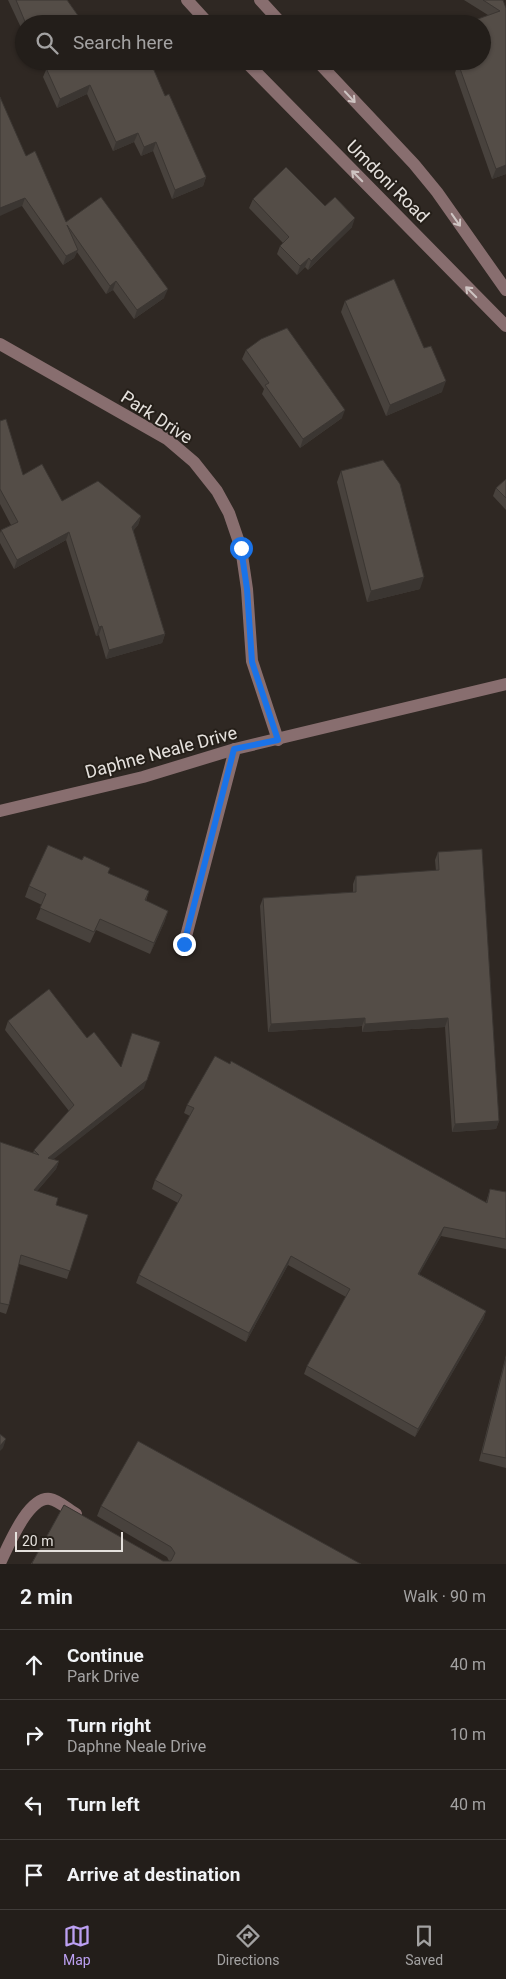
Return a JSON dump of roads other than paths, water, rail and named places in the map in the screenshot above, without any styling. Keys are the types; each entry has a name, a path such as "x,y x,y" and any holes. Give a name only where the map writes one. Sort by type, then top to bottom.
{"street":[{"path":"187,0 201,15"},
{"path":"260,0 274,15"},
{"name":"Umdoni Road","path":"255,70 506,326"},
{"name":"Umdoni Road","path":"325,70 414,164 506,290"},
{"name":"Park Drive","path":"0,344 167,439 194,462 217,491 229,513 241,548 247,589 252,662 278,740"},
{"name":"Daphne Neale Drive","path":"0,811 143,777 234,749 506,684"},
{"path":"184,944 234,749"},
{"path":"0,1564 23,1520 32,1506 41,1500 51,1499 83,1518"}]}
